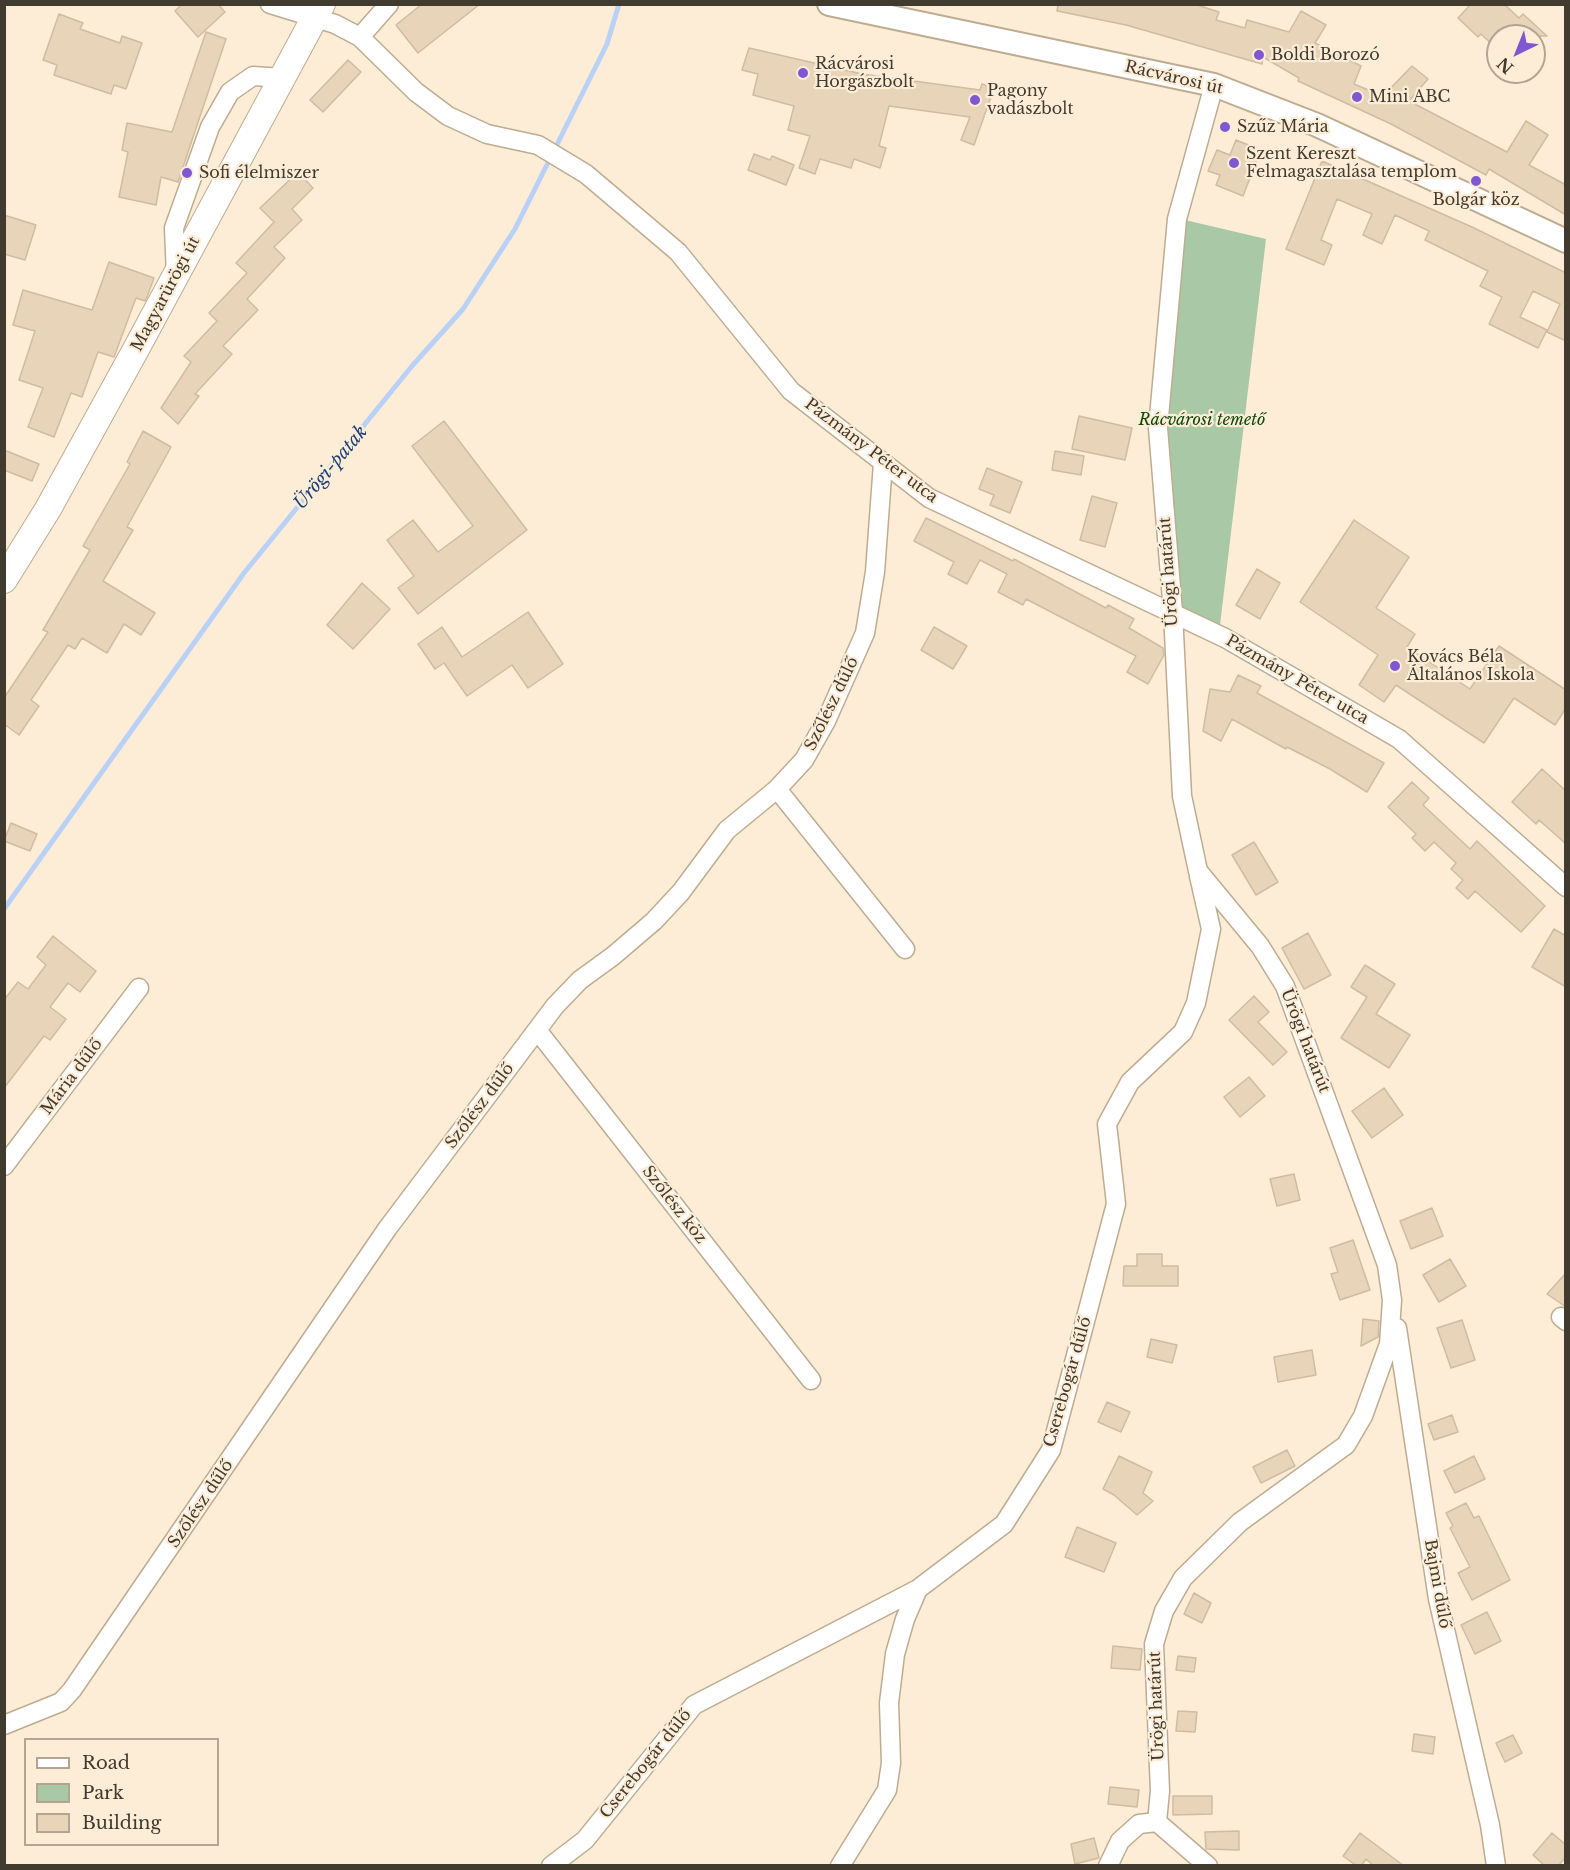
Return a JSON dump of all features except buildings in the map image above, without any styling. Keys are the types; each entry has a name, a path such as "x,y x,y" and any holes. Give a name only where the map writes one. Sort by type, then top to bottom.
{"main road":[{"name":"Magyarürögi út","path":"4,580 48,509 319,11"}],"street":[{"name":"Pázmány Péter utca","path":"270,4 319,11 360,37 416,92 448,116 487,134 538,145 586,174 678,252 791,391 929,498 1225,638 1399,739 1566,887"},
{"path":"360,37 389,4"},
{"name":"Rácvárosi út","path":"829,4 1214,85 1317,125 1566,240"},
{"path":"176,276 174,228 210,127 230,92 254,76 283,78"},
{"name":"Ürögi határút","path":"1157,1822 1160,1791 1154,1644 1164,1611 1183,1578 1240,1522 1346,1445 1363,1416 1389,1344 1392,1300 1387,1265 1285,986 1260,946 1198,871 1182,796 1173,612 1158,428 1177,219 1214,85"},
{"name":"Szőlész dűlő","path":"4,1725 61,1702 72,1690 387,1229 537,1030 580,980 614,956 654,921 681,892 726,830 777,789 804,760 826,721 865,633 875,572 883,463"},
{"path":"777,789 905,949"},
{"name":"Cserebogár dűlő","path":"552,1866 585,1840 694,1705 918,1589 1004,1524 1051,1450 1116,1204 1107,1124 1130,1082 1183,1032 1196,1003 1211,929 1198,871"},
{"name":"Mária dűlő","path":"4,1166 139,988"},
{"name":"Szőlész köz","path":"537,1030 811,1380"},
{"name":"Bajmi dűlő","path":"1392,1300 1438,1599 1490,1825 1496,1866"},
{"path":"840,1866 887,1790 891,1763 889,1703 895,1654 905,1619 918,1589"},
{"path":"1108,1866 1120,1841 1139,1824 1157,1822 1208,1866"}],"green space":[{"name":"Rácvárosi temető","path":"1185,220 1266,239 1220,625 1173,607 1158,428"}],"waterway":[{"name":"Ürögi-patak","path":"4,909 244,573 412,366 463,309 515,229 607,44 619,4"}],"place":[{"name":"Boldi Borozó","path":"1259,55"},
{"name":"Rácvárosi Horgászbolt","path":"803,73"},
{"name":"Mini ABC","path":"1357,97"},
{"name":"Pagony vadászbolt","path":"975,100"},
{"name":"Szűz Mária","path":"1225,127"},
{"name":"Szent Kereszt Felmagasztalása templom","path":"1234,163"},
{"name":"Sofi élelmiszer","path":"187,173"},
{"name":"Bolgár köz","path":"1476,181"},
{"name":"Kovács Béla Általános Iskola","path":"1395,666"}]}
